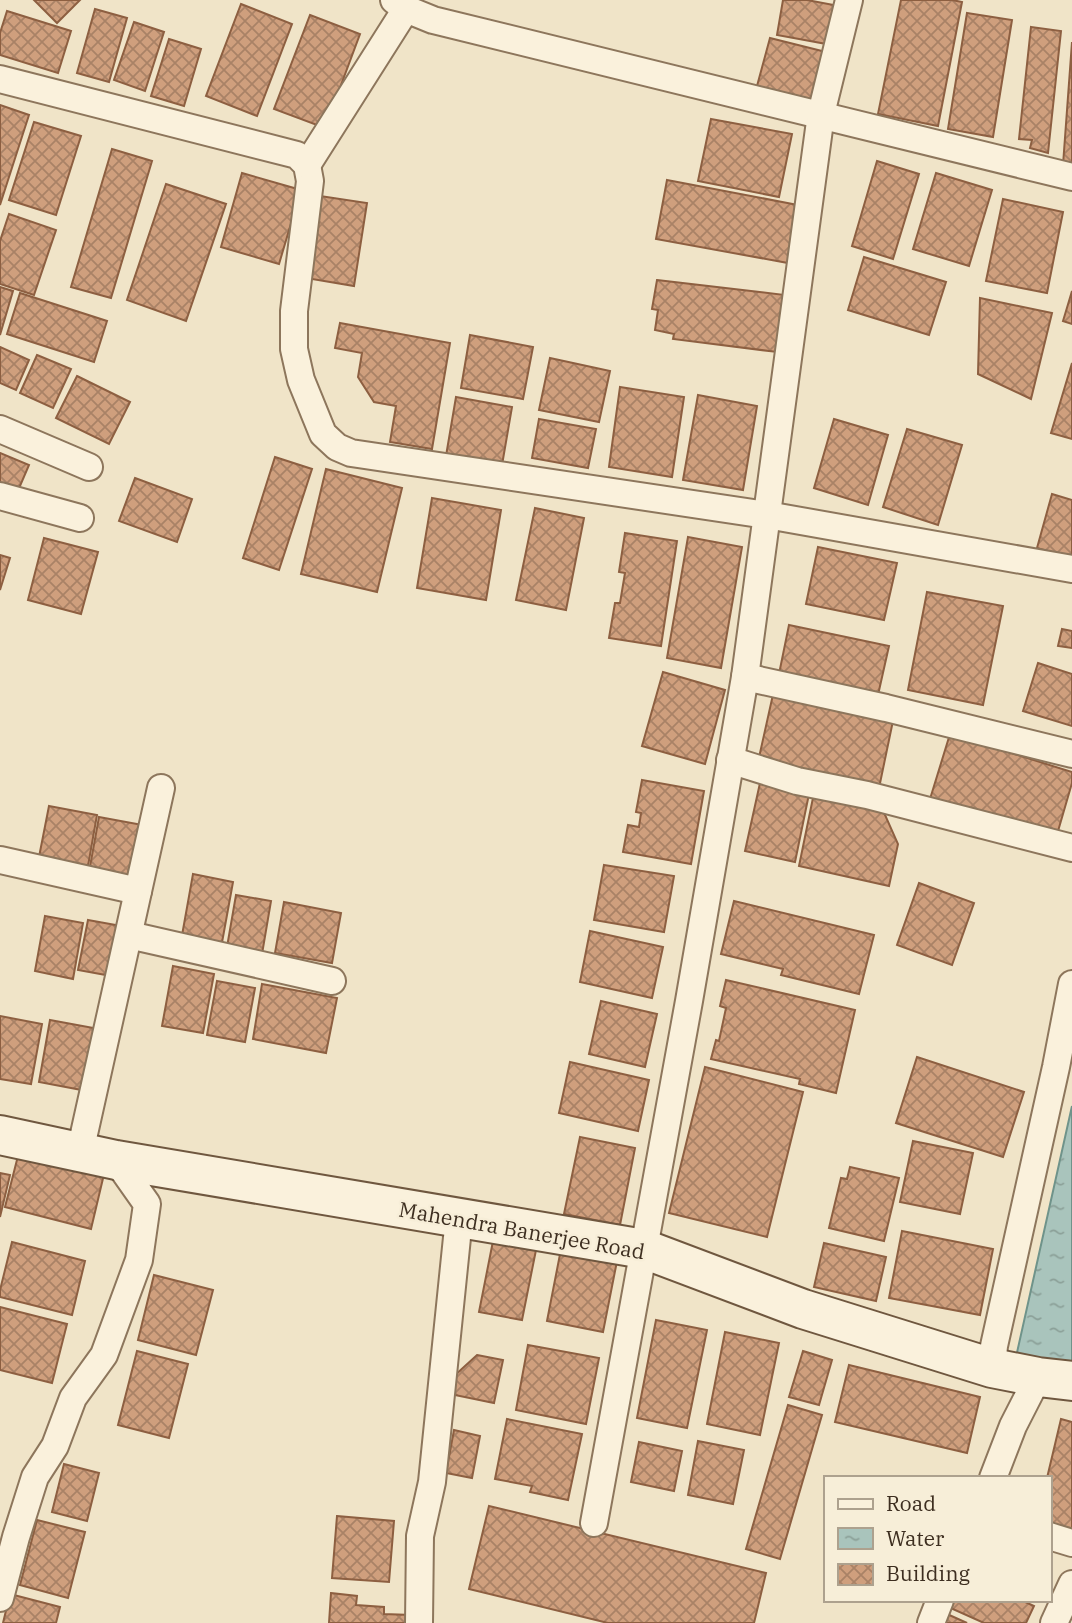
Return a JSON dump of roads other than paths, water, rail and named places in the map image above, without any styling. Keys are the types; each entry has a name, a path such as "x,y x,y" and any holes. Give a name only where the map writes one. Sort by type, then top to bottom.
{"street":[{"path":"594,1523 745,677 821,114 849,0"},
{"path":"307,165 400,4 433,20 1072,177"},
{"path":"0,79 297,155 307,165 310,181 294,311 294,349 301,380 323,434 337,447 351,453 767,515 1072,569"},
{"path":"0,429 89,467"},
{"path":"0,496 80,519"},
{"path":"745,677 886,708 1072,754"},
{"path":"730,760 797,781 867,795 1072,849"},
{"path":"0,1598 35,1477 55,1446 73,1398 104,1355 139,1260 147,1203 98,1156 129,935 161,788"},
{"path":"0,860 138,891"},
{"path":"129,935 332,981"},
{"path":"992,1368 994,1346 1072,984"},
{"name":"Mahendra Banerjee Road","path":"0,1135 98,1156 644,1248 803,1309 992,1368 1055,1379"},
{"path":"419,1623 420,1536 432,1482 458,1218"},
{"path":"994,1476 1013,1426 1055,1379"},
{"path":"1051,1537 1072,1543"},
{"path":"1054,1623 1072,1584"},
{"path":"931,1623 939,1602"}],"water":[{"path":"1072,1106 1072,1363 1016,1357"}]}
